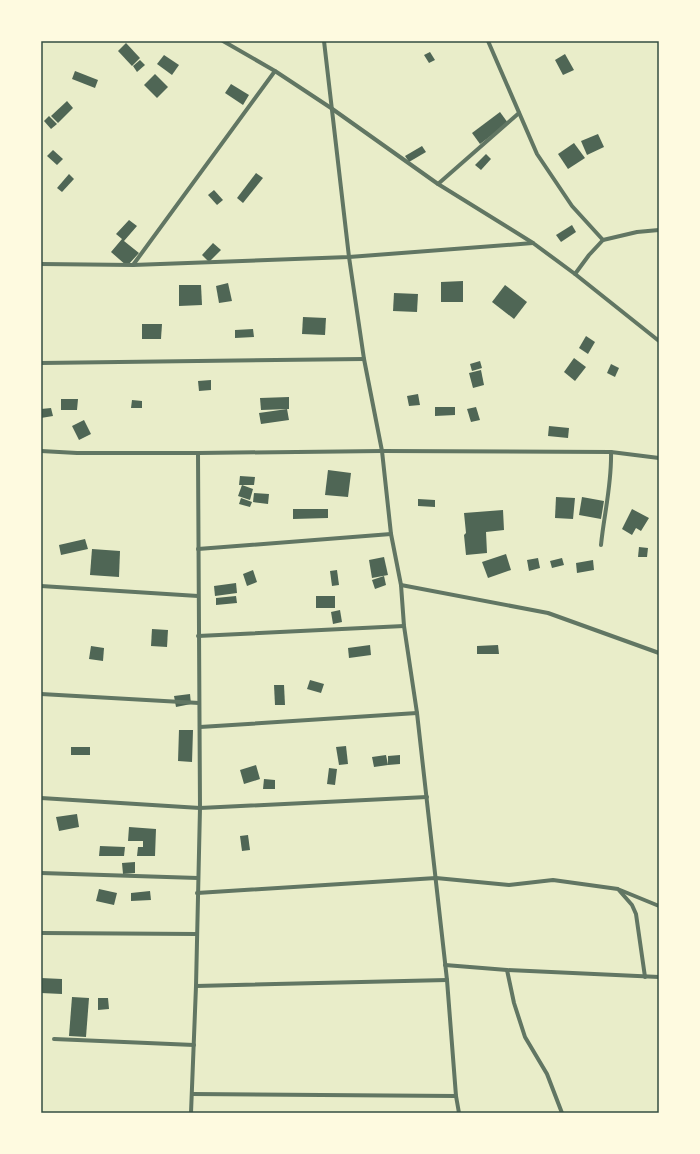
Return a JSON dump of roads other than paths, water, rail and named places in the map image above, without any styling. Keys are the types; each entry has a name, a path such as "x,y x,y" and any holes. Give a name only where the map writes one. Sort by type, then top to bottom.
{"street":[{"path":"222,41 275,72 331,108 438,184 533,243 576,274 659,341"},
{"path":"324,41 349,257 364,359 382,451 391,534 401,585 404,626 417,713 436,878 447,980 456,1096 459,1113"},
{"path":"488,41 537,154 572,206 603,240"},
{"path":"133,265 275,72"},
{"path":"438,184 519,113"},
{"path":"576,274 589,255 603,240 637,232 659,230"},
{"path":"41,264 133,265 349,257 533,243"},
{"path":"41,363 364,359"},
{"path":"41,451 77,453 382,451 611,452 659,458"},
{"path":"601,545 610,489 611,452"},
{"path":"191,1113 196,986 200,808 198,453"},
{"path":"198,549 391,534"},
{"path":"401,585 548,613 659,653"},
{"path":"41,586 198,596"},
{"path":"198,636 404,626"},
{"path":"41,694 199,703"},
{"path":"200,727 417,713"},
{"path":"41,798 200,808 426,796"},
{"path":"41,873 198,878"},
{"path":"197,893 436,878 509,885 553,880 618,889 659,906"},
{"path":"618,889 632,905 636,914 644,977"},
{"path":"41,933 197,934"},
{"path":"445,965 507,970 659,977"},
{"path":"507,970 514,1003 525,1037 546,1074 562,1113"},
{"path":"196,986 447,980"},
{"path":"54,1040 194,1045"},
{"path":"192,1094 456,1096"}]}
